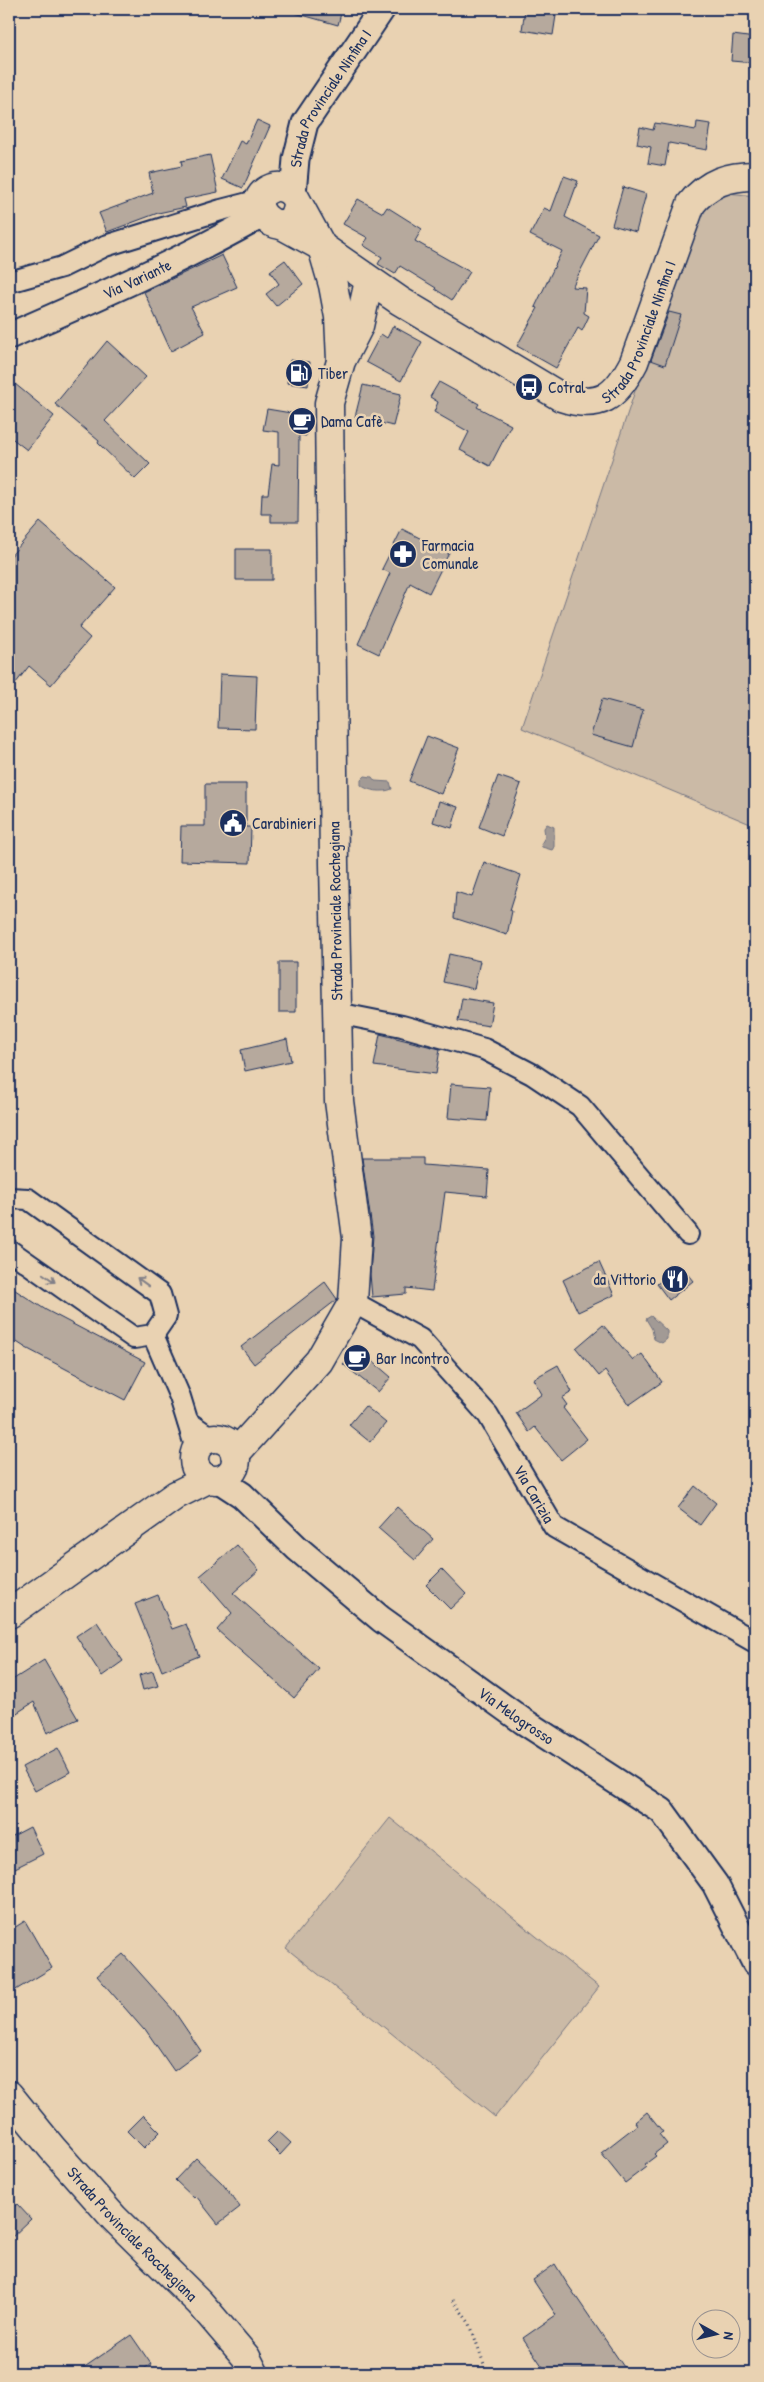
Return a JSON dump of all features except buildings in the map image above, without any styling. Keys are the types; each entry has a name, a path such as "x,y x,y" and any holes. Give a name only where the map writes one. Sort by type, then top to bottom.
{"main road":[{"name":"Strada Provinciale Ninfina I","path":"322,247 400,301 561,397 584,403 603,400 621,384 638,354 691,204 698,195 718,181 755,176"},
{"path":"277,204 322,247 333,285 349,322 400,301"},
{"name":"Strada Provinciale Rocchegiana","path":"9,1614 176,1495 215,1460 267,1420 319,1361 353,1302 357,1238 339,1101 328,402 342,361 349,322 369,281"},
{"name":"Strada Provinciale Rocchegiana","path":"9,2095 52,2148 114,2218 200,2303 246,2357 254,2373"}],"street":[{"name":"Strada Provinciale Ninfina I","path":"277,204 296,158 305,123 382,9"},
{"path":"9,282 62,267 105,246 221,210 277,204"},
{"name":"Via Variante","path":"9,336 105,294 230,233 277,204"},
{"path":"337,1013 402,1026 484,1049 532,1074 580,1106 688,1234"},
{"path":"9,1198 28,1199 160,1294 166,1316 153,1335 134,1338 9,1250"},
{"name":"Via Carizia","path":"353,1302 420,1339 488,1415 554,1527 755,1642"},
{"path":"153,1335 180,1398 188,1422 215,1460"},
{"name":"Via Melogrosso","path":"215,1460 242,1496 298,1549 380,1619 524,1720 662,1811 715,1884 755,1963"}],"path":[{"path":"454,2300 470,2324 487,2373"}],"shaded area":[{"path":"728,193 755,196 755,826 522,728 693,218 714,198"},
{"path":"365,776 372,777 375,781 390,782 392,789 380,791 364,787 361,785 361,780"},
{"path":"547,824 554,827 554,847 552,850 542,847 541,844 545,837 544,828"},
{"path":"651,1316 667,1331 667,1339 662,1343 654,1339 652,1329 646,1319"},
{"path":"390,1818 599,1987 495,2117 286,1948"}],"place":[{"name":"Tiber","path":"299,373"},
{"name":"Cotral","path":"529,387"},
{"name":"Dama Cafè","path":"302,421"},
{"name":"Farmacia Comunale","path":"403,554"},
{"name":"Carabinieri","path":"233,823"},
{"name":"da Vittorio","path":"675,1279"},
{"name":"Bar Incontro","path":"357,1358"}]}
